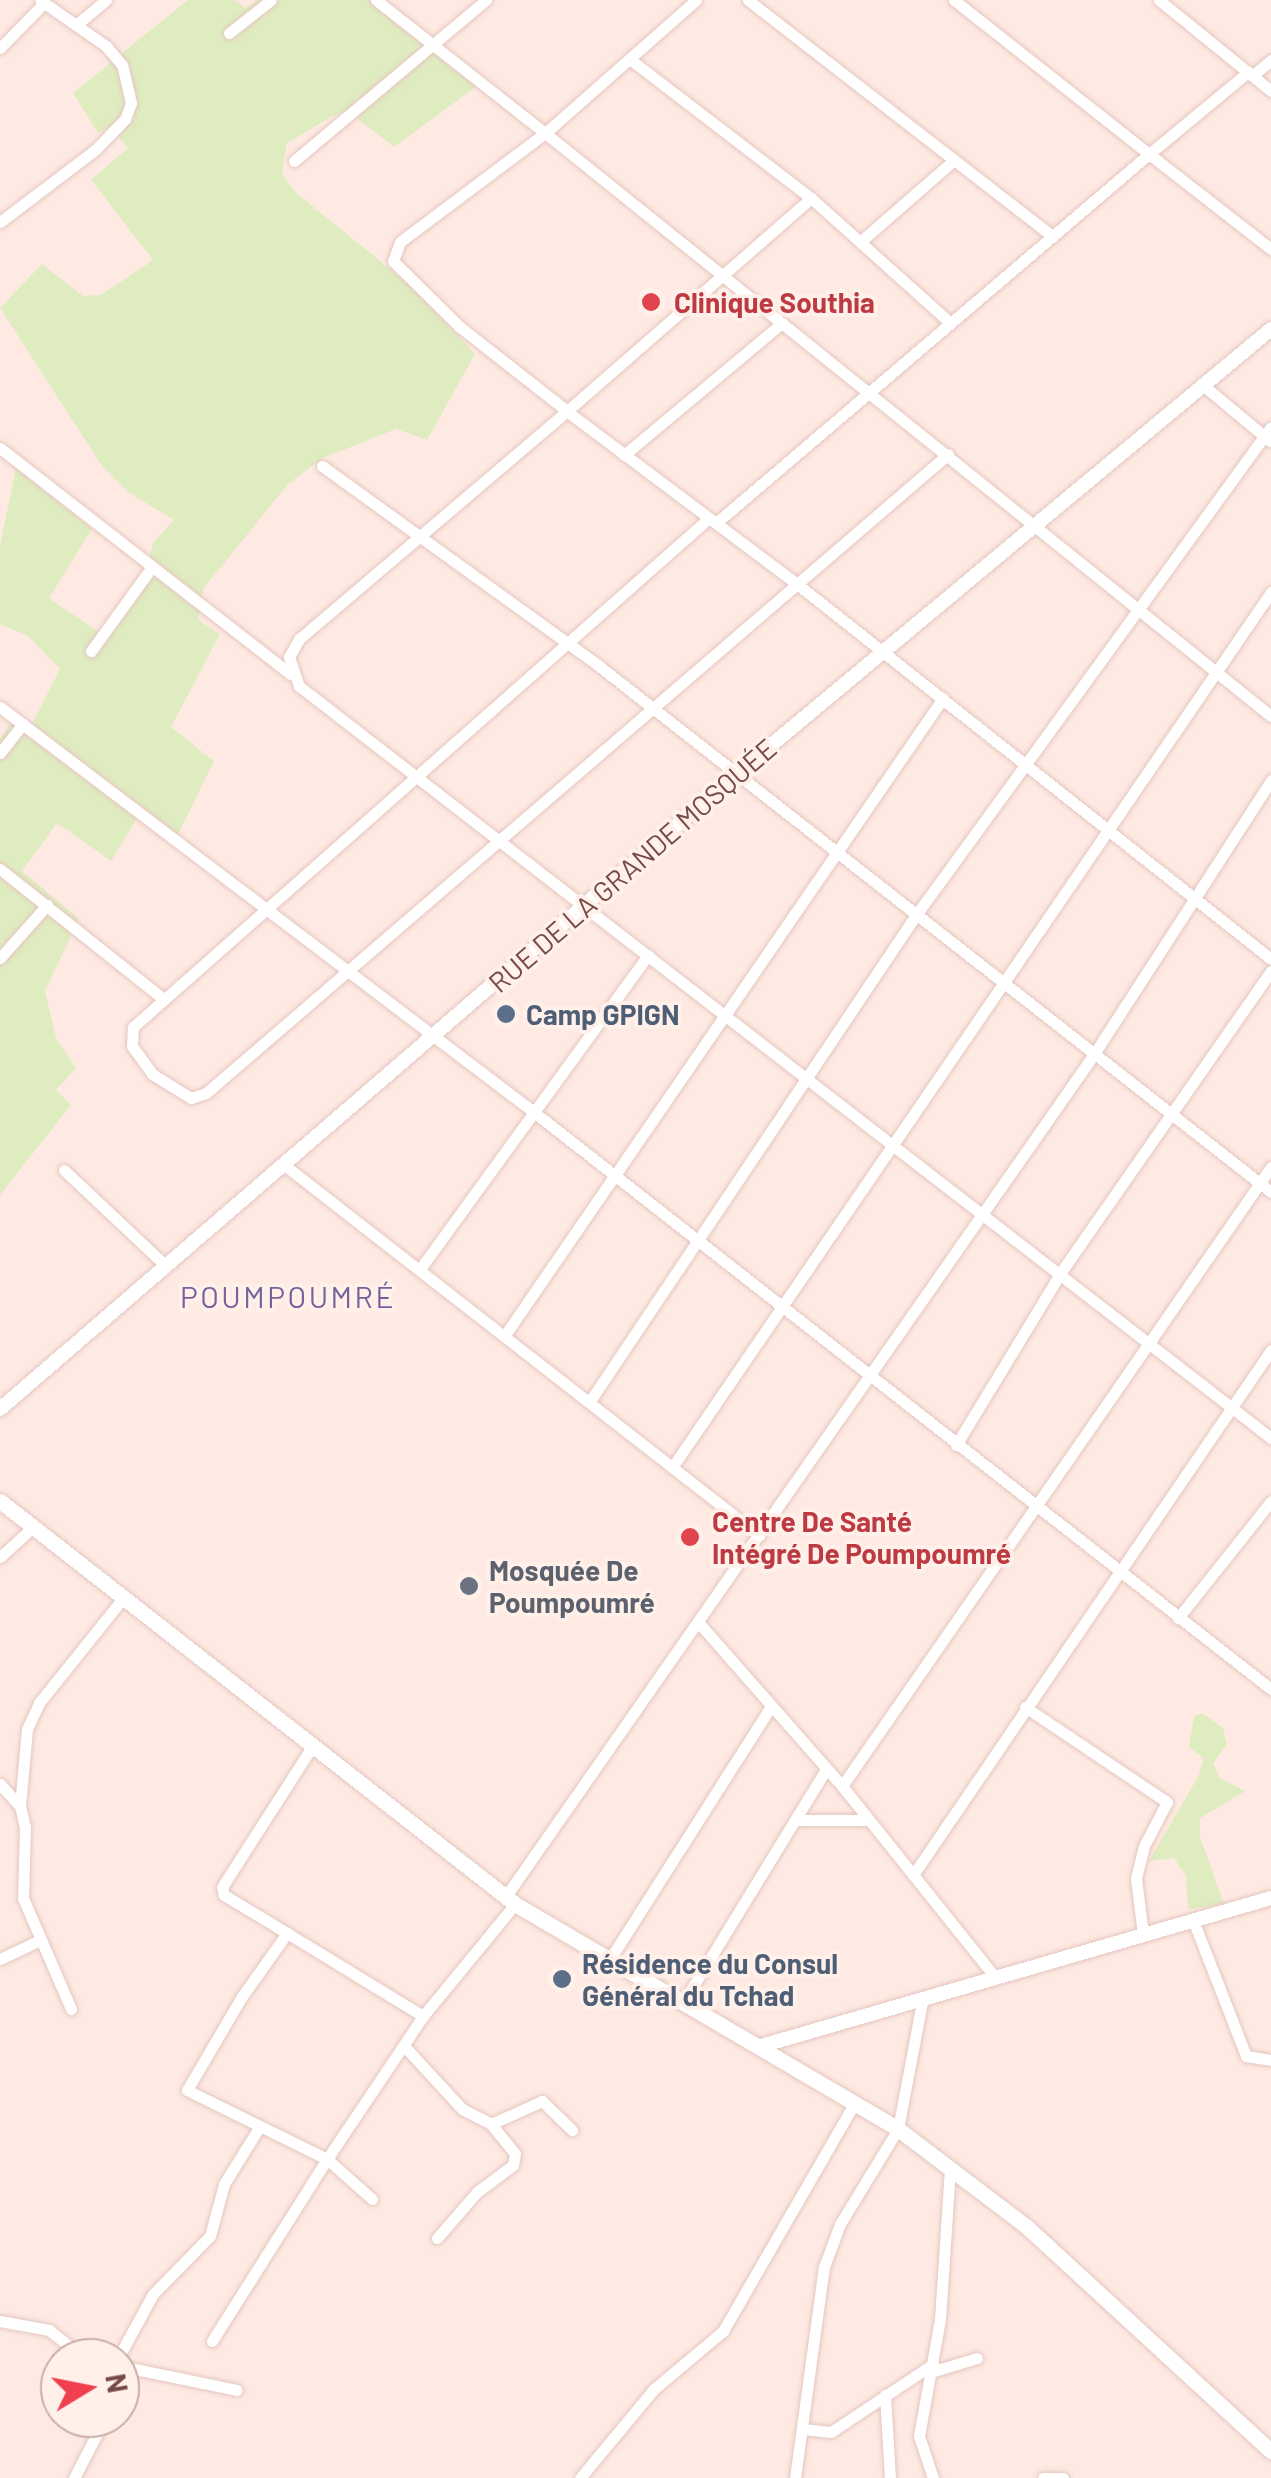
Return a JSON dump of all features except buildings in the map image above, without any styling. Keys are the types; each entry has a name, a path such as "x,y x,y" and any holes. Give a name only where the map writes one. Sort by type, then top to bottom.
{"main road":[{"path":"0,1501 510,1900 855,2102 950,2167 1026,2226 1271,2451"}],"street":[{"path":"76,24 106,0"},
{"path":"228,33 271,0"},
{"path":"376,0 872,391 1136,611 1271,716"},
{"path":"294,161 486,0"},
{"path":"696,0 545,133 400,242 393,261 460,327 566,412 797,584 1271,959"},
{"path":"748,0 1053,237"},
{"path":"954,0 1271,250"},
{"path":"1160,0 1271,92"},
{"path":"0,48 42,2 76,24 122,66 130,83 125,120 0,222"},
{"path":"630,60 811,198 949,322"},
{"path":"948,454 503,843 206,1093 191,1098 152,1074 132,1046 133,1027 162,998 712,521 872,391 1149,154 1271,60"},
{"path":"860,242 954,160"},
{"path":"290,674 299,639 811,198"},
{"path":"624,454 782,323"},
{"name":"RUE DE LA GRANDE MOSQUÉE","path":"0,1409 882,650 1271,329"},
{"path":"590,1401 916,915 1269,435 1204,386"},
{"path":"0,448 418,778 1271,1438"},
{"path":"322,466 569,644 1271,1192"},
{"path":"90,650 151,568"},
{"path":"673,1466 1271,592"},
{"path":"505,1335 612,1175 728,1016 943,698"},
{"path":"0,706 535,1113 1116,1572 1271,1689"},
{"path":"0,753 23,724"},
{"path":"212,2340 326,2159 423,2016 510,1900 698,1622 1094,1054 1191,898 1271,780"},
{"path":"0,869 162,998"},
{"path":"0,958 47,905"},
{"path":"420,1268 648,954"},
{"path":"956,1445 1061,1272 1271,972"},
{"path":"284,1164 759,1535"},
{"path":"842,1786 1153,1343 1271,1167"},
{"path":"64,1170 166,1266"},
{"path":"913,1875 1271,1350"},
{"path":"1178,1618 1271,1502"},
{"path":"0,1557 33,1527"},
{"path":"72,2008 38,1942 23,1898 20,1806 26,1729 38,1703 123,1598"},
{"path":"698,1622 842,1786 994,1976"},
{"path":"610,1959 772,1706"},
{"path":"1025,1708 1168,1802 1144,1846 1136,1878 1143,1934"},
{"path":"313,1745 222,1886 224,1895 423,2016"},
{"path":"684,2001 826,1769"},
{"path":"0,1784 20,1806"},
{"path":"796,1820 869,1820"},
{"path":"762,2046 1271,1898"},
{"path":"1193,1920 1246,2056 1271,2060"},
{"path":"287,1932 187,2090 326,2159 372,2199"},
{"path":"0,1959 38,1942"},
{"path":"795,2478 831,2242 898,2129 923,1997"},
{"path":"405,2047 462,2109 491,2124 513,2148 513,2165 437,2238"},
{"path":"491,2124 542,2101 572,2130"},
{"path":"580,2478 654,2390 723,2331 855,2102"},
{"path":"134,2338 153,2294 210,2236 224,2184 260,2126"},
{"path":"933,2478 919,2436 932,2368 950,2167"},
{"path":"0,2321 48,2330 58,2338"},
{"path":"803,2429 832,2432 932,2368 978,2358"},
{"path":"140,2368 237,2390"},
{"path":"885,2395 890,2478"},
{"path":"74,2478 95,2438"},
{"path":"1043,2478 1063,2478"}],"green space":[{"path":"188,0 235,0 245,8 258,0 378,0 480,84 394,147 347,111 331,117 287,143 282,173 295,192 411,286 475,354 427,440 396,429 323,458 288,484 204,588 198,620 220,634 171,727 214,761 174,843 137,818 111,861 57,823 22,871 79,919 45,991 56,1038 76,1068 56,1090 71,1105 0,1195 0,739 13,720 29,730 60,669 28,636 0,624 0,546 16,468 92,529 49,598 103,635 149,561 153,543 174,520 129,493 102,466 0,308 42,264 83,296 101,295 153,260 91,180 128,148 111,127 98,133 73,93"},
{"path":"1202,1713 1223,1728 1227,1745 1213,1763 1220,1778 1245,1791 1200,1818 1200,1837 1224,1904 1188,1909 1186,1876 1174,1858 1149,1861 1199,1775 1204,1759 1189,1747 1194,1716"}],"place":[{"name":"Clinique Southia","path":"651,302"},
{"name":"Camp GPIGN","path":"506,1014"},
{"name":"Centre De Santé Intégré De Poumpoumré","path":"690,1537"},
{"name":"Mosquée De Poumpoumré","path":"469,1586"},
{"name":"Résidence du Consul Général du Tchad","path":"562,1979"}],"district":[{"name":"POUMPOUMRÉ","path":"288,1296"}]}
